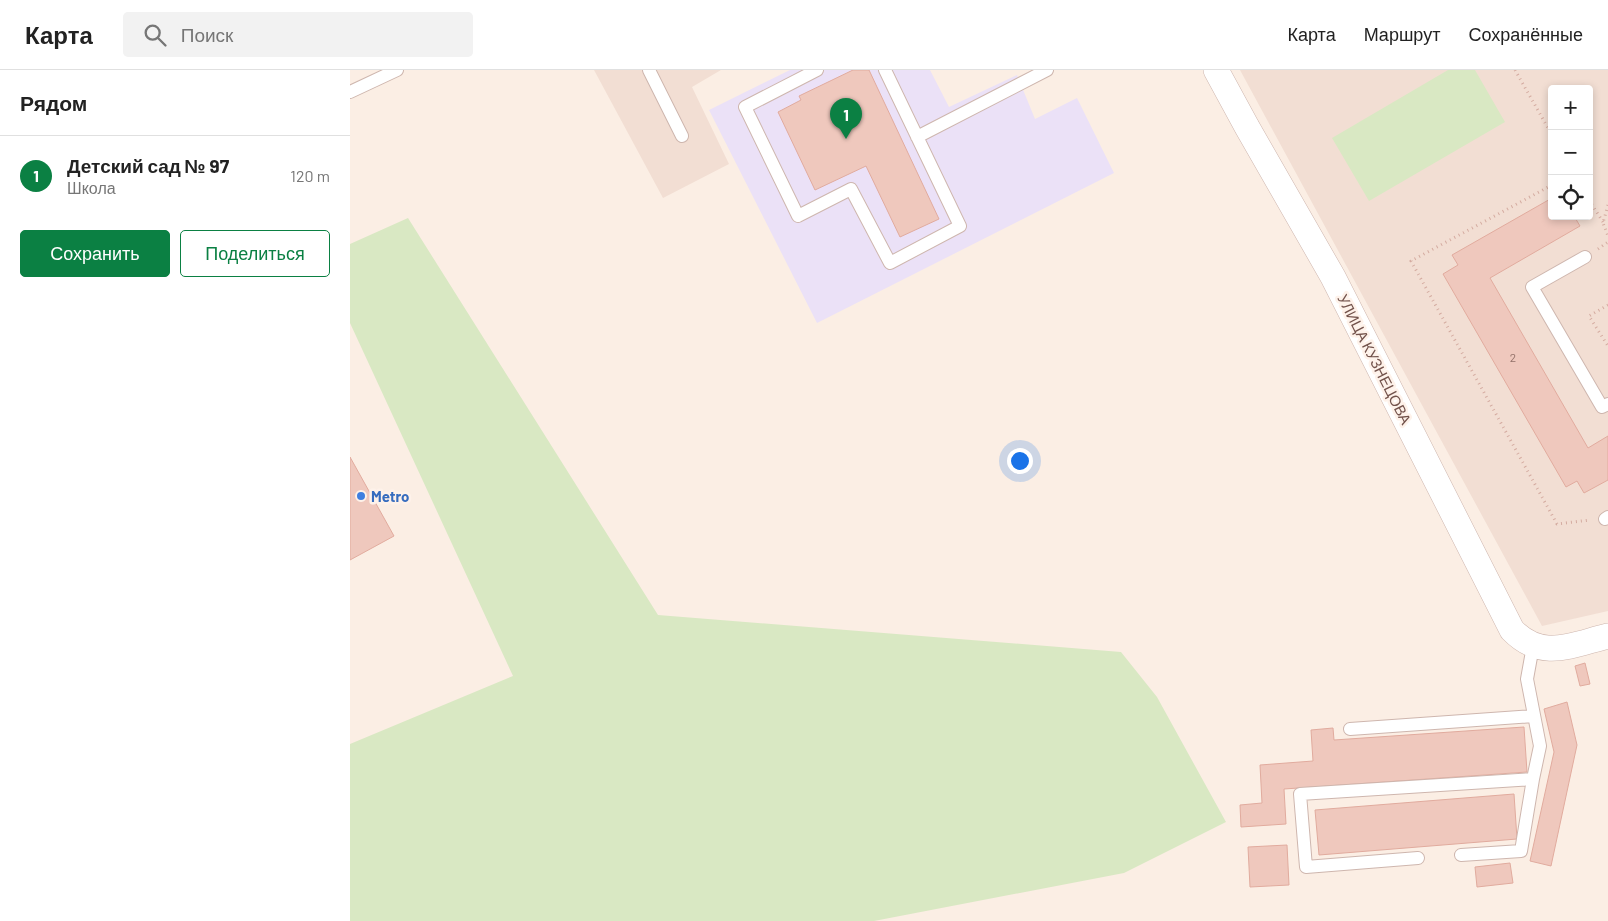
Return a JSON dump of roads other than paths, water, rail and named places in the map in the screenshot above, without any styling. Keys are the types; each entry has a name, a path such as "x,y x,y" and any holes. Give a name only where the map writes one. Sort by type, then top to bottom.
{"street":[{"name":"УЛИЦА КУЗНЕЦОВА","path":"1216,70 1334,277 1512,630 1521,639 1533,646"},
{"path":"1533,646 1548,650 1608,636"}],"lane":[{"path":"350,92 397,70"},
{"path":"649,70 682,136"},
{"path":"817,70 745,107 798,216 851,189 890,263 960,226 885,70"},
{"path":"917,137 1047,70"},
{"path":"1585,257 1532,287 1602,407 1608,404"},
{"path":"1461,855 1521,851 1540,746 1527,679 1533,646"},
{"path":"1350,729 1534,716"},
{"path":"1418,858 1306,867 1300,794 1533,778"}],"place":[{"name":"Детский сад № 97","path":"846,139"},
{"name":"Metro","path":"361,496"}]}
